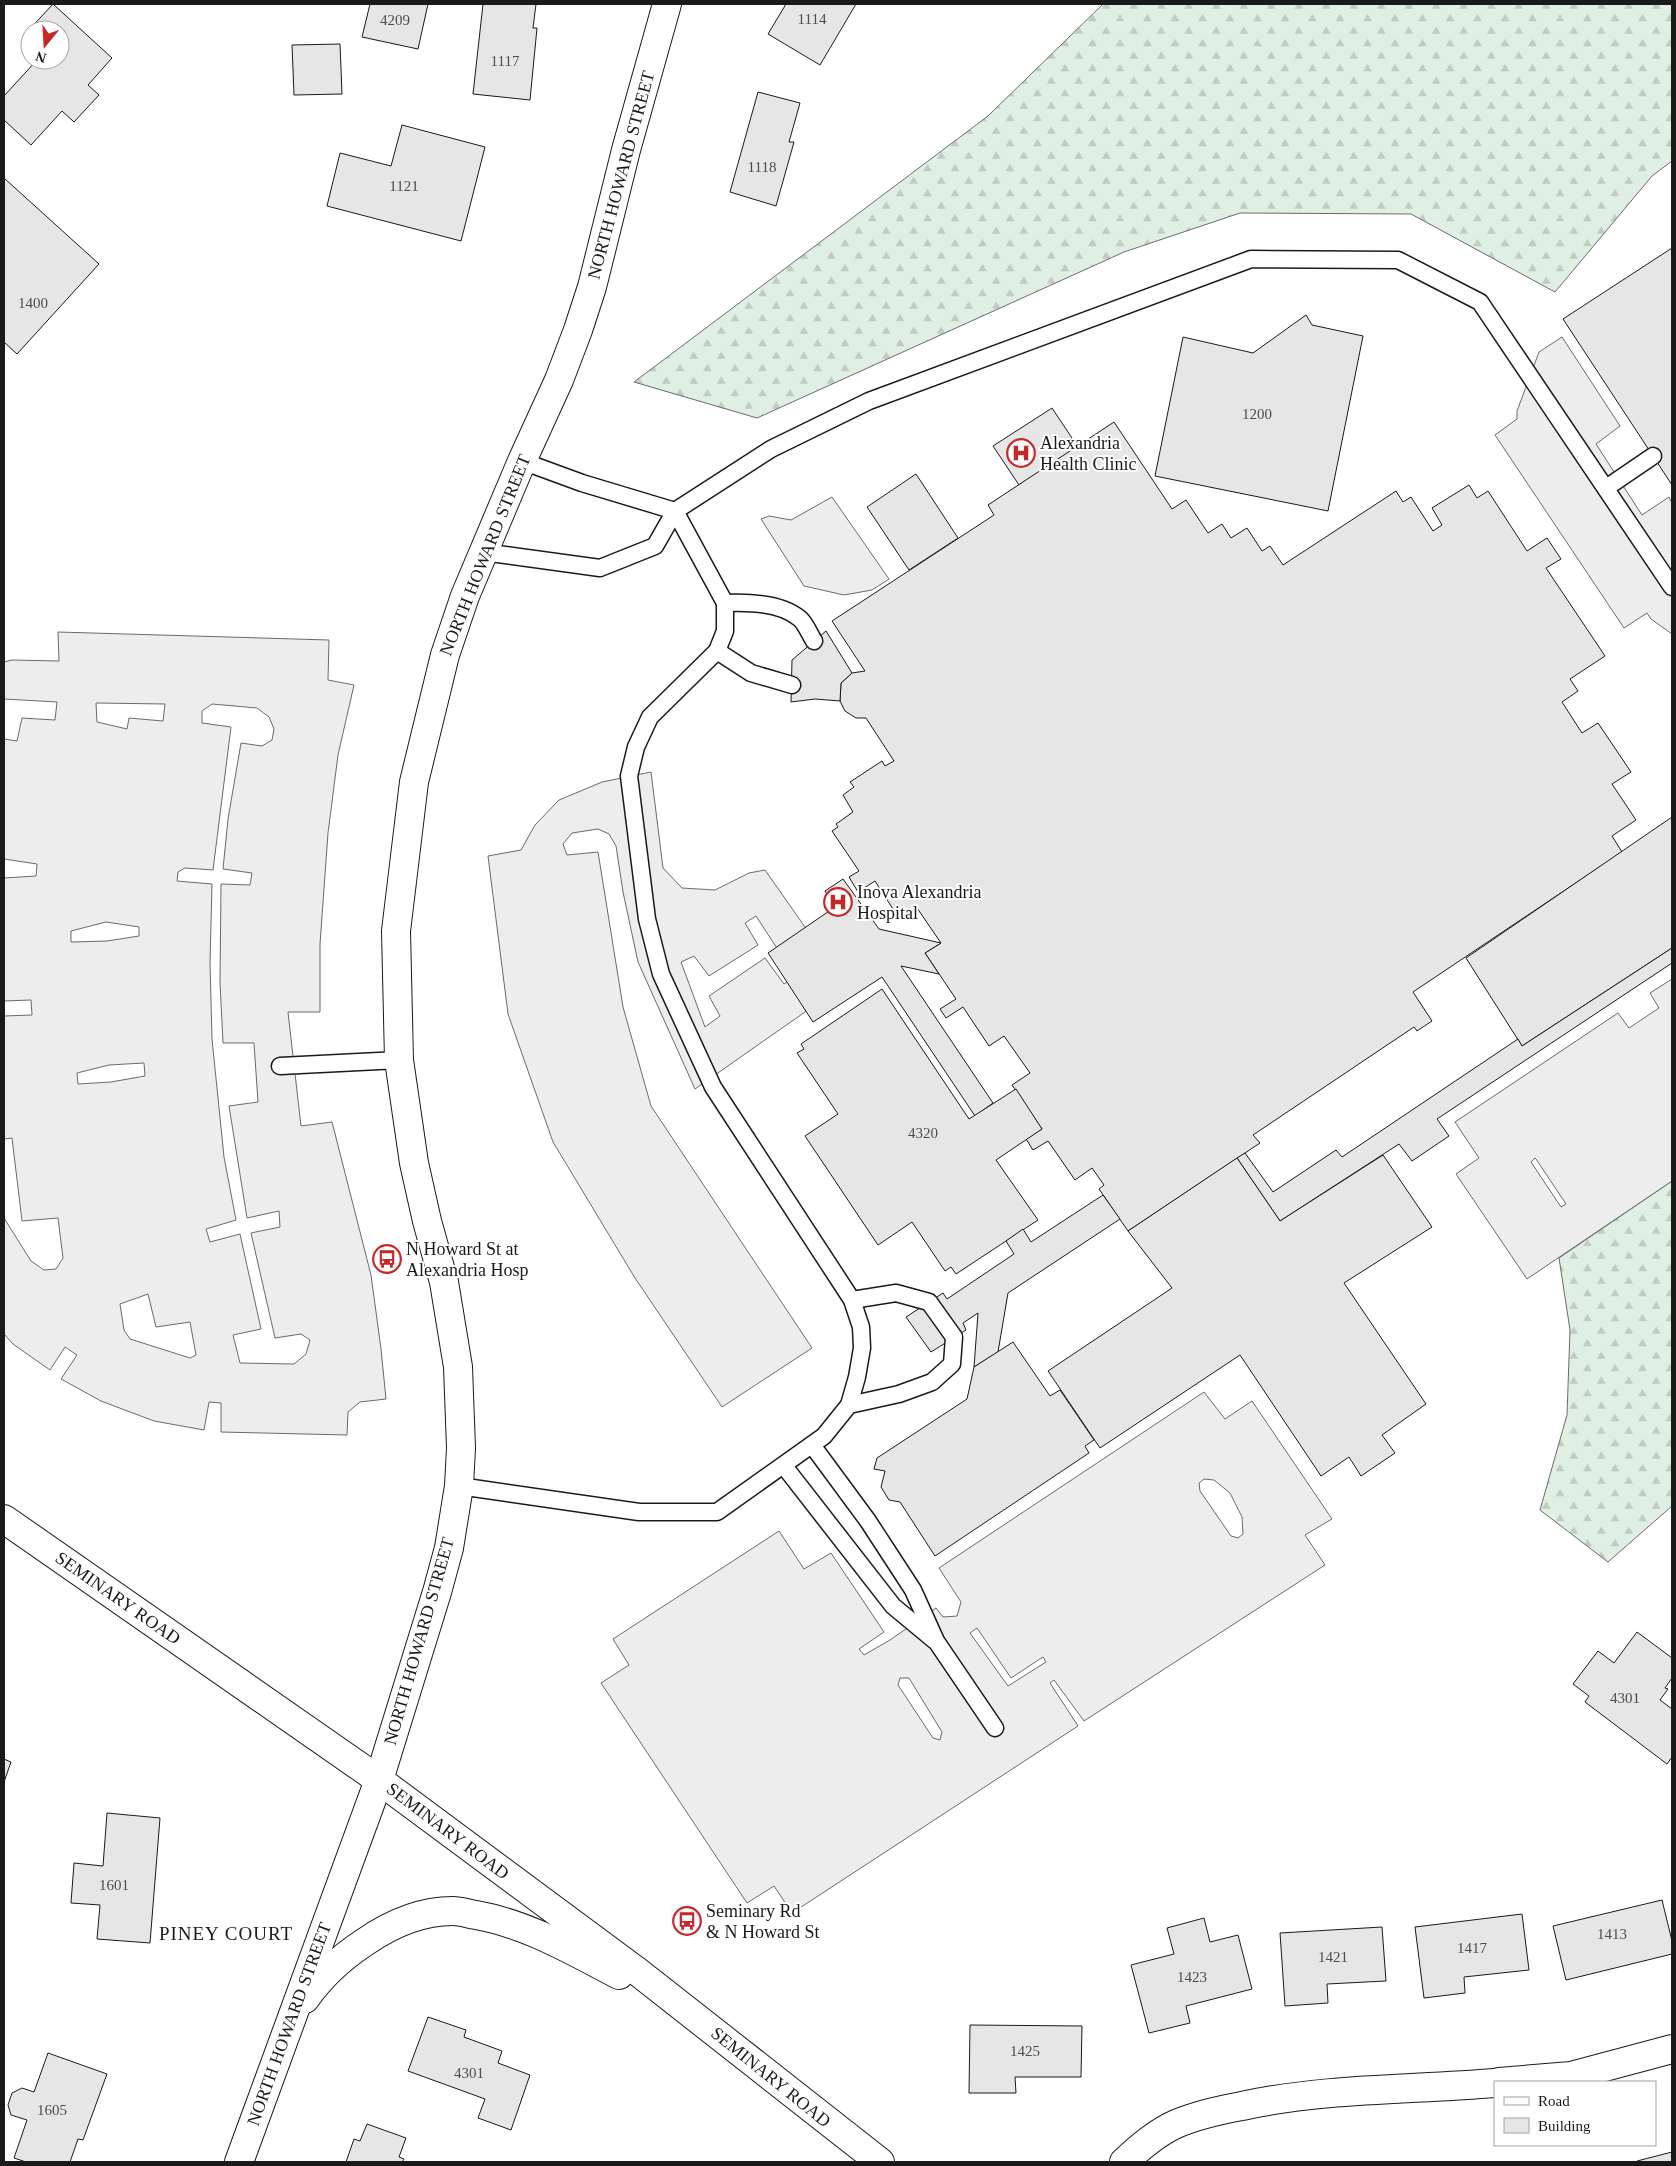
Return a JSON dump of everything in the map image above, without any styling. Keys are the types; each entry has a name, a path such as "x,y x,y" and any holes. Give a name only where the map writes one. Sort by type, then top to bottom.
{"street":[{"name":"NORTH HOWARD STREET","path":"239,2162 379,1780 449,1548 459,1486 461,1448 458,1367 444,1282 414,1163 399,1060 396,931 414,782 445,655 483,552 559,380 592,286 626,150 667,4"},
{"name":"SEMINARY ROAD","path":"4,1519 379,1780 689,2012 880,2162"},
{"path":"291,2018 316,1984 348,1953 385,1928 414,1917 454,1911 502,1920 556,1942 689,2012"},
{"path":"1511,2081 1571,2076 1672,2050"},
{"path":"1124,2162 1157,2135 1176,2125 1214,2112 1275,2098 1362,2090 1494,2083"}],"lane":[{"path":"483,552 600,568 654,546 676,511 771,449 869,401 1251,259 1398,260 1480,302 1672,587"},
{"path":"1606,488 1654,456"},
{"path":"459,1486 639,1512 717,1512 824,1436 849,1405 857,1377 862,1348 861,1327 852,1300 713,1087 660,974 647,920 629,776 636,747 650,717 717,651 725,631 725,603 676,511 582,484 522,461"},
{"path":"725,603 747,602 778,608 800,618 814,641"},
{"path":"717,651 751,673 792,685"},
{"path":"280,1066 399,1060"},
{"path":"849,1405 899,1394 932,1382 952,1364 954,1337 929,1302 896,1293 852,1300"},
{"path":"812,1445 868,1521 913,1590 936,1641 995,1728"},
{"path":"784,1466 892,1606 936,1641"}],"green space":[{"path":"1103,4 1672,4 1672,161 1652,176 1555,292 1411,214 1240,213 1124,252 757,418 634,382 988,116"},
{"path":"1672,1181 1672,1506 1608,1562 1540,1510 1567,1415 1570,1330 1559,1258"}],"shaded area":[{"path":"1562,337 1620,426 1596,444 1642,515 1669,497 1672,503 1672,634 1651,619 1647,613 1624,628 1495,435 1517,419 1517,411 1539,352"},
{"path":"832,497 889,579 872,590 844,595 804,586 761,519 769,516 791,520"},
{"path":"58,632 329,640 328,680 354,685 338,755 328,833 320,944 320,1012 288,1012 301,1126 332,1122 371,1275 386,1399 360,1402 348,1412 347,1435 221,1432 221,1403 209,1402 204,1430 154,1421 101,1401 61,1379 77,1355 65,1347 50,1370 13,1344 4,1334 4,1218 31,1261 44,1270 56,1269 63,1258 58,1218 22,1221 12,1138 4,1139 4,1016 32,1015 31,1000 4,1001 4,878 36,876 37,864 4,859 4,739 17,741 22,718 55,720 57,702 4,699 4,662 12,660 59,661","holes":["96,703 165,704 163,721 129,718 127,729 97,722","212,704 257,708 269,717 274,729 272,740 262,746 241,743 228,819 223,869 252,873 250,885 221,884 220,983 223,1043 254,1043 258,1102 229,1106 247,1218 279,1211 280,1227 251,1233 275,1338 301,1334 310,1340 306,1354 294,1364 240,1363 233,1335 261,1329 240,1234 210,1242 206,1229 236,1220 224,1157 212,1039 210,963 212,884 177,881 178,872 185,868 213,870 231,727 202,723 202,711","106,922 139,927 139,936 107,941 71,942 71,931","144,1063 145,1076 111,1082 78,1084 77,1073 109,1065","148,1294 156,1327 190,1322 196,1355 190,1358 130,1339 124,1330 120,1304"]},
{"path":"651,772 663,868 682,888 715,890 749,873 765,870 845,984 695,1089 638,962 623,892 616,846 609,834 598,829 572,833 563,844 567,855 598,852 623,1007 651,1106 812,1348 722,1407 635,1278 553,1142 508,1014 488,856 521,850 535,825 559,800 602,782","holes":["756,916 795,976 784,984 765,958 709,996 720,1016 705,1027 681,962 694,956 709,976 758,945 745,923"]},
{"path":"1672,979 1672,1181 1527,1279 1456,1174 1479,1158 1455,1122 1618,1013 1629,1028 1659,1008 1650,993","holes":["1535,1158 1566,1204 1561,1207 1531,1162"]},
{"path":"1204,1392 1225,1419 1252,1401 1332,1519 1305,1535 1325,1565 1084,1721 1054,1680 1050,1683 1078,1726 792,1913 774,1886 747,1903 601,1683 629,1665 613,1639 779,1531 804,1569 831,1553 884,1632 859,1649 864,1655 890,1640 936,1608 943,1617 957,1616 961,1602 939,1568","holes":["1204,1479 1214,1480 1230,1493 1242,1517 1243,1534 1238,1538 1231,1536 1200,1491 1199,1483","977,1628 1011,1678 1043,1657 1046,1662 1008,1686 970,1633","900,1678 909,1678 942,1732 940,1740 933,1738 898,1685"]}],"building":[{"path":"53,4 112,58 88,85 99,95 74,122 62,111 31,145 4,120 4,96 28,70 70,70 70,20 38,20"},
{"path":"370,4 428,4 418,49 362,37"},
{"path":"483,4 536,4 533,28 537,28 530,100 473,94"},
{"path":"786,4 856,4 820,65 768,34"},
{"path":"340,44 342,94 294,95 292,45"},
{"path":"758,92 800,103 789,142 794,142 776,206 730,192"},
{"path":"402,125 485,147 461,241 327,206 340,153 391,166"},
{"path":"4,178 99,264 17,354 4,342"},
{"path":"1672,248 1672,485 1563,319"},
{"path":"1306,315 1312,325 1363,336 1328,511 1155,476 1183,337 1253,353"},
{"path":"1052,408 1078,447 1019,485 993,446"},
{"path":"1114,422 1172,509 1186,500 1208,533 1222,524 1231,538 1247,528 1262,551 1270,546 1283,565 1396,491 1403,502 1411,497 1433,531 1442,525 1432,508 1469,485 1477,498 1488,491 1527,551 1547,538 1561,559 1546,568 1605,656 1570,679 1578,691 1562,702 1582,733 1598,723 1631,772 1612,784 1636,820 1612,836 1622,852 1413,992 1432,1021 1417,1031 1414,1027 1253,1135 1260,1143 1128,1231 1099,1189 1104,1185 1092,1168 1075,1180 1048,1141 1033,1150 1026,1139 1042,1129 1012,1085 1030,1073 1004,1036 989,1046 963,1007 946,1018 940,1009 956,999 925,953 941,943 917,908 900,920 875,881 858,892 849,877 859,871 832,831 838,827 836,824 853,812 843,795 854,787 850,782 882,761 885,766 894,761 866,718 856,718 845,711 840,701 841,683 852,673 865,671 832,621 994,515 988,505"},
{"path":"916,474 958,538 909,570 867,507"},
{"path":"826,631 852,673 841,683 840,701 815,699 791,702 792,660"},
{"path":"1672,817 1672,948 1522,1046 1466,958"},
{"path":"843,879 879,929 941,943 925,953 939,974 901,966 993,1103 975,1116 882,977 813,1022 768,953 835,907 825,891"},
{"path":"1672,948 1672,963 1437,1119 1449,1136 1412,1161 1399,1144 1280,1221 1237,1158 1245,1153 1273,1192 1336,1150 1342,1157 1518,1039 1522,1046"},
{"path":"882,989 969,1119 1016,1089 1042,1129 996,1160 1038,1220 956,1274 951,1267 945,1271 912,1222 878,1245 805,1136 838,1114 797,1053 804,1049 801,1044"},
{"path":"1383,1155 1432,1227 1344,1283 1426,1404 1382,1435 1395,1453 1361,1476 1349,1457 1321,1476 1240,1355 1100,1448 1048,1371 1172,1288 1128,1231 1237,1158 1280,1221"},
{"path":"1103,1195 1120,1219 1008,1293 998,1352 974,1367 978,1313 963,1323 966,1330 931,1352 906,1317 943,1293 947,1299 1014,1254 1006,1241 1023,1229 1031,1242"},
{"path":"1013,1342 1050,1396 1060,1390 1094,1440 1085,1446 1089,1453 935,1556 900,1502 889,1500 881,1487 885,1471 874,1469 877,1458 967,1399 974,1367"},
{"path":"1637,1632 1672,1658 1672,1678 1665,1688 1668,1689 1660,1700 1672,1709 1672,1757 1667,1764 1585,1702 1589,1696 1573,1684 1598,1651 1614,1663"},
{"path":"4,1759 11,1762 4,1782"},
{"path":"107,1813 160,1818 150,1943 97,1939 100,1905 71,1903 74,1863 103,1866"},
{"path":"1662,1900 1672,1941 1672,1954 1566,1980 1553,1926"},
{"path":"1522,1914 1529,1970 1464,1977 1465,1993 1424,1998 1415,1927"},
{"path":"1204,1918 1210,1942 1238,1935 1252,1989 1186,2006 1190,2023 1149,2033 1131,1965 1174,1954 1167,1928"},
{"path":"1382,1927 1386,1981 1327,1984 1328,2003 1285,2006 1280,1933"},
{"path":"428,2017 466,2030 464,2037 502,2051 498,2063 530,2075 511,2130 478,2118 485,2099 408,2071"},
{"path":"970,2025 1082,2026 1081,2077 1015,2077 1016,2093 969,2093"},
{"path":"48,2053 107,2074 83,2140 78,2139 70,2162 26,2162 14,2158 27,2120 11,2115 8,2105 12,2093 22,2088 34,2092"},
{"path":"367,2124 406,2138 399,2157 404,2159 402,2162 346,2162 354,2139 360,2141"},
{"path":"1672,2152 1672,2162 1637,2162 1637,2161"}],"place":[{"name":"Alexandria Health Clinic","path":"1021,453"},
{"name":"Inova Alexandria Hospital","path":"838,902"},
{"name":"N Howard St at Alexandria Hosp","path":"387,1259"},
{"name":"Seminary Rd & N Howard St","path":"687,1921"}],"district":[{"name":"PINEY COURT","path":"226,1933"}]}
